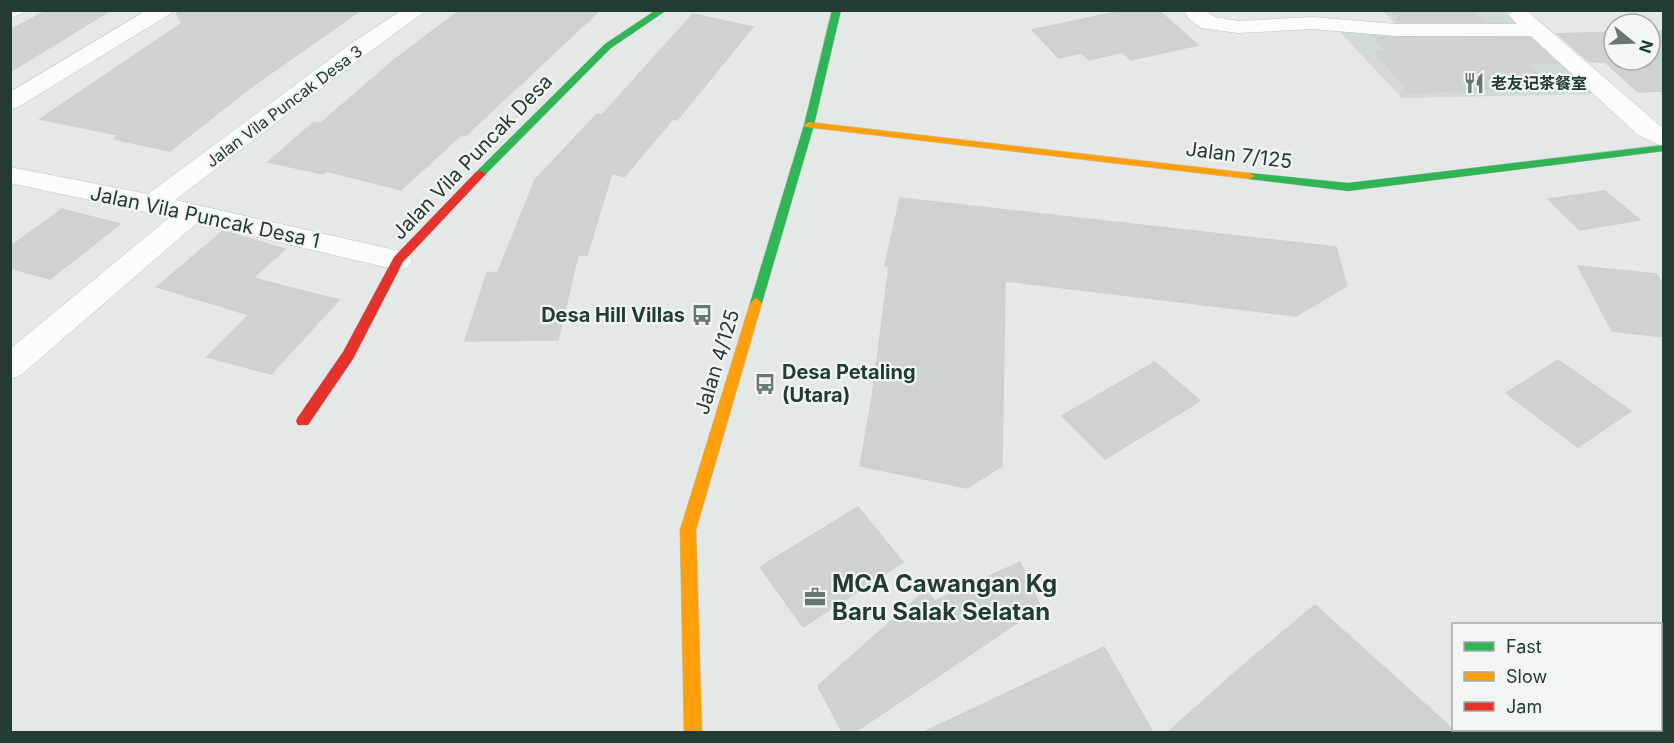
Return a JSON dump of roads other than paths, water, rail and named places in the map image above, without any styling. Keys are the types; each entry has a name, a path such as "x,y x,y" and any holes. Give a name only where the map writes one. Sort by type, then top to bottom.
{"street":[{"path":"10,102 163,10"},
{"name":"Jalan Vila Puncak Desa 3","path":"153,204 360,48 417,10"},
{"name":"Jalan Vila Puncak Desa","path":"303,421 348,355 398,260 608,46 663,10"},
{"name":"Jalan 4/125","path":"693,732 688,530 809,126 837,10"},
{"path":"1194,10 1201,19 1222,26 1333,23 1396,30 1536,30"},
{"path":"1377,10 1396,30"},
{"path":"1515,10 1658,132"},
{"name":"Jalan 7/125","path":"809,126 1348,187 1664,148"},
{"name":"Jalan Vila Puncak Desa 1","path":"10,175 153,204 398,260"},
{"path":"10,367 192,213"}],"place":[{"name":"老友记茶餐室","path":"1474,83"},
{"name":"Desa Hill Villas","path":"702,315"},
{"name":"Desa Petaling (Utara)","path":"765,384"},
{"name":"MCA Cawangan Kg Baru Salak Selatan","path":"815,597"}]}
